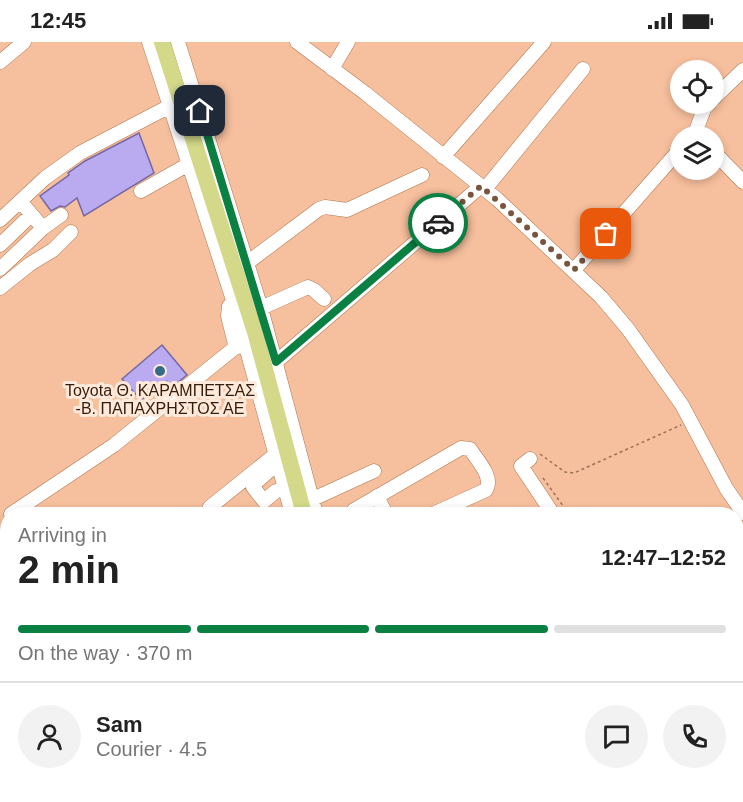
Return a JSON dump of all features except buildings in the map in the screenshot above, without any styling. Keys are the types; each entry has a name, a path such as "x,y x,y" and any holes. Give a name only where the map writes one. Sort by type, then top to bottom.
{"main road":[{"path":"162,42 252,322 302,507"},
{"path":"195,142 202,204"}],"street":[{"path":"0,62 24,42"},
{"path":"149,42 234,303 242,346 290,507"},
{"path":"178,42 248,263 315,507"},
{"path":"297,42 483,187 602,297 653,364 691,420 726,488 739,507"},
{"path":"332,69 348,42"},
{"path":"443,157 544,42"},
{"path":"276,362 483,187 583,69"},
{"path":"724,88 743,70"},
{"path":"0,220 45,178 80,153 170,105"},
{"path":"574,270 670,161"},
{"path":"724,162 743,182"},
{"path":"141,191 189,164"},
{"path":"248,263 319,209 325,207 347,210 422,175"},
{"path":"20,201 43,228"},
{"path":"0,245 31,215"},
{"path":"0,269 43,228 61,215"},
{"path":"0,288 30,264 53,250 71,232"},
{"path":"261,308 308,287 324,299"},
{"path":"21,507 114,445 242,346"},
{"path":"359,507 461,448 470,449 489,480 489,486 486,490 448,507"},
{"path":"276,491 264,501 252,487 277,459"},
{"path":"210,507 277,459"},
{"path":"530,459 521,466 548,507"},
{"path":"313,499 374,471"},
{"path":"377,496 382,507"}],"path":[{"path":"530,459 537,454 544,456 565,472 574,473 691,420"},
{"path":"543,478 564,507"}],"way so far":[{"path":"438,223 481,186 574,270 606,234"}],"place":[{"name":"Toyota Θ. ΚΑΡΑΜΠΕΤΣΑΣ -Β. ΠΑΠΑΧΡΗΣΤΟΣ ΑΕ","path":"160,371"}],"route":[{"path":"200,111 276,362 438,223"}]}
